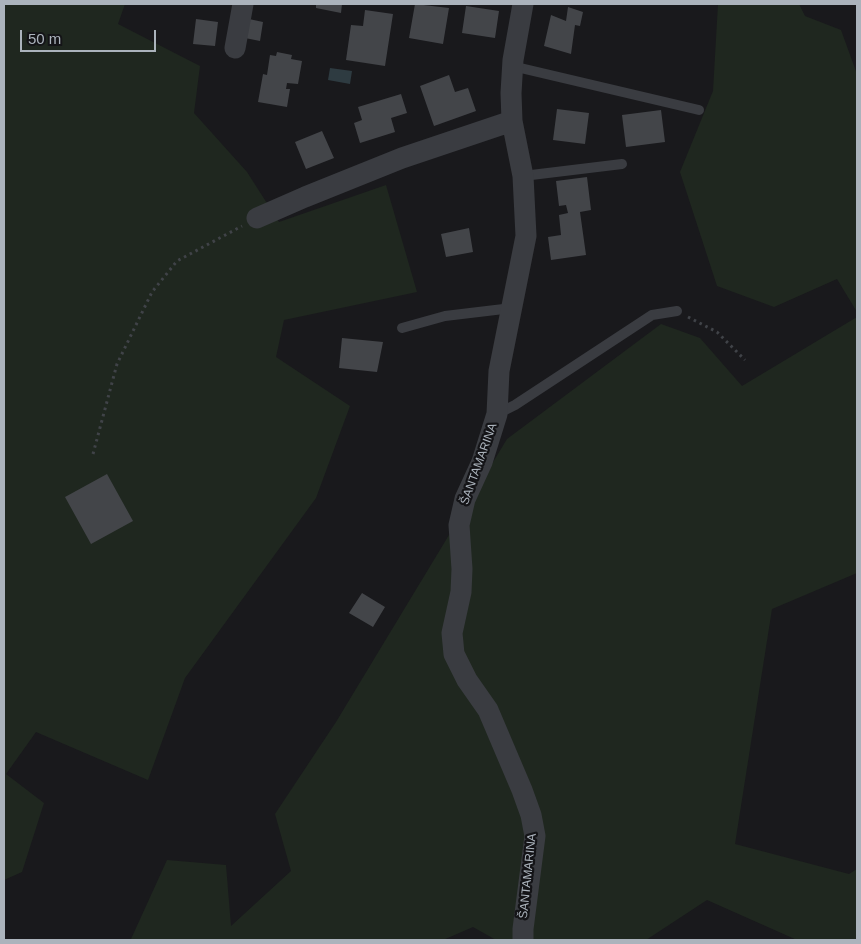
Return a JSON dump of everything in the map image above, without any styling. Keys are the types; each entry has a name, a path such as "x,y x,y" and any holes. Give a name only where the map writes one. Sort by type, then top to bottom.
{"street":[{"path":"235,48 243,4"},
{"name":"ŠANTAMARINA","path":"523,4 512,66 510,93 512,121 523,176 526,236 499,371 497,414 482,462 465,499 459,525 462,570 460,592 452,632 454,654 466,680 488,710 531,815 535,836 526,900 523,940"},
{"path":"257,218 305,196 402,158 512,121"}],"lane":[{"path":"512,66 699,110"},
{"path":"523,176 622,164"},
{"path":"402,328 445,316 512,308"},
{"path":"497,414 516,405 652,315 677,311"}],"path":[{"path":"93,454 117,364 152,292 177,261 257,218"},
{"path":"677,311 717,332 745,360"}],"shaded area":[{"path":"4,4 125,4 118,24 200,66 194,113 247,172 279,222 386,185 417,292 284,320 276,357 350,406 316,498 185,678 148,780 36,732 6,774 44,803 22,872 4,880"},
{"path":"718,4 799,4 805,16 841,30 857,74 857,312 837,279 774,307 717,286 680,172 713,91"},
{"path":"330,68 352,71 350,84 328,80"},
{"path":"857,317 857,573 772,609 735,844 849,874 857,869 857,940 797,940 707,900 646,940 496,940 473,927 443,940 131,939 167,860 226,865 231,926 291,871 275,814 336,722 507,439 661,324 700,338 742,386"}],"building":[{"path":"316,4 342,4 341,13 316,8"},
{"path":"415,4 449,8 443,44 409,38"},
{"path":"466,6 499,11 495,38 462,33"},
{"path":"568,7 583,12 580,26 575,25 571,54 544,46 551,15 566,21"},
{"path":"365,10 393,14 385,66 346,60 351,25 363,26"},
{"path":"196,19 218,22 215,46 193,44"},
{"path":"249,19 263,22 260,41 245,38"},
{"path":"277,52 292,55 291,59 302,61 298,84 287,83 286,89 290,89 287,107 258,102 263,74 267,75 270,55 276,56"},
{"path":"449,75 455,92 468,88 476,111 434,126 420,86"},
{"path":"401,94 407,113 391,118 395,132 360,143 354,123 362,120 358,107"},
{"path":"557,109 589,113 585,144 553,140"},
{"path":"661,110 665,142 626,147 622,115"},
{"path":"322,131 334,158 306,169 295,142"},
{"path":"587,177 591,210 580,212 586,255 551,260 548,237 561,235 559,215 568,213 566,205 559,206 556,181"},
{"path":"469,228 473,252 446,257 441,234"},
{"path":"342,338 383,342 377,372 339,368"},
{"path":"107,474 133,521 91,544 65,497"},
{"path":"362,593 385,607 373,627 349,613"}]}
